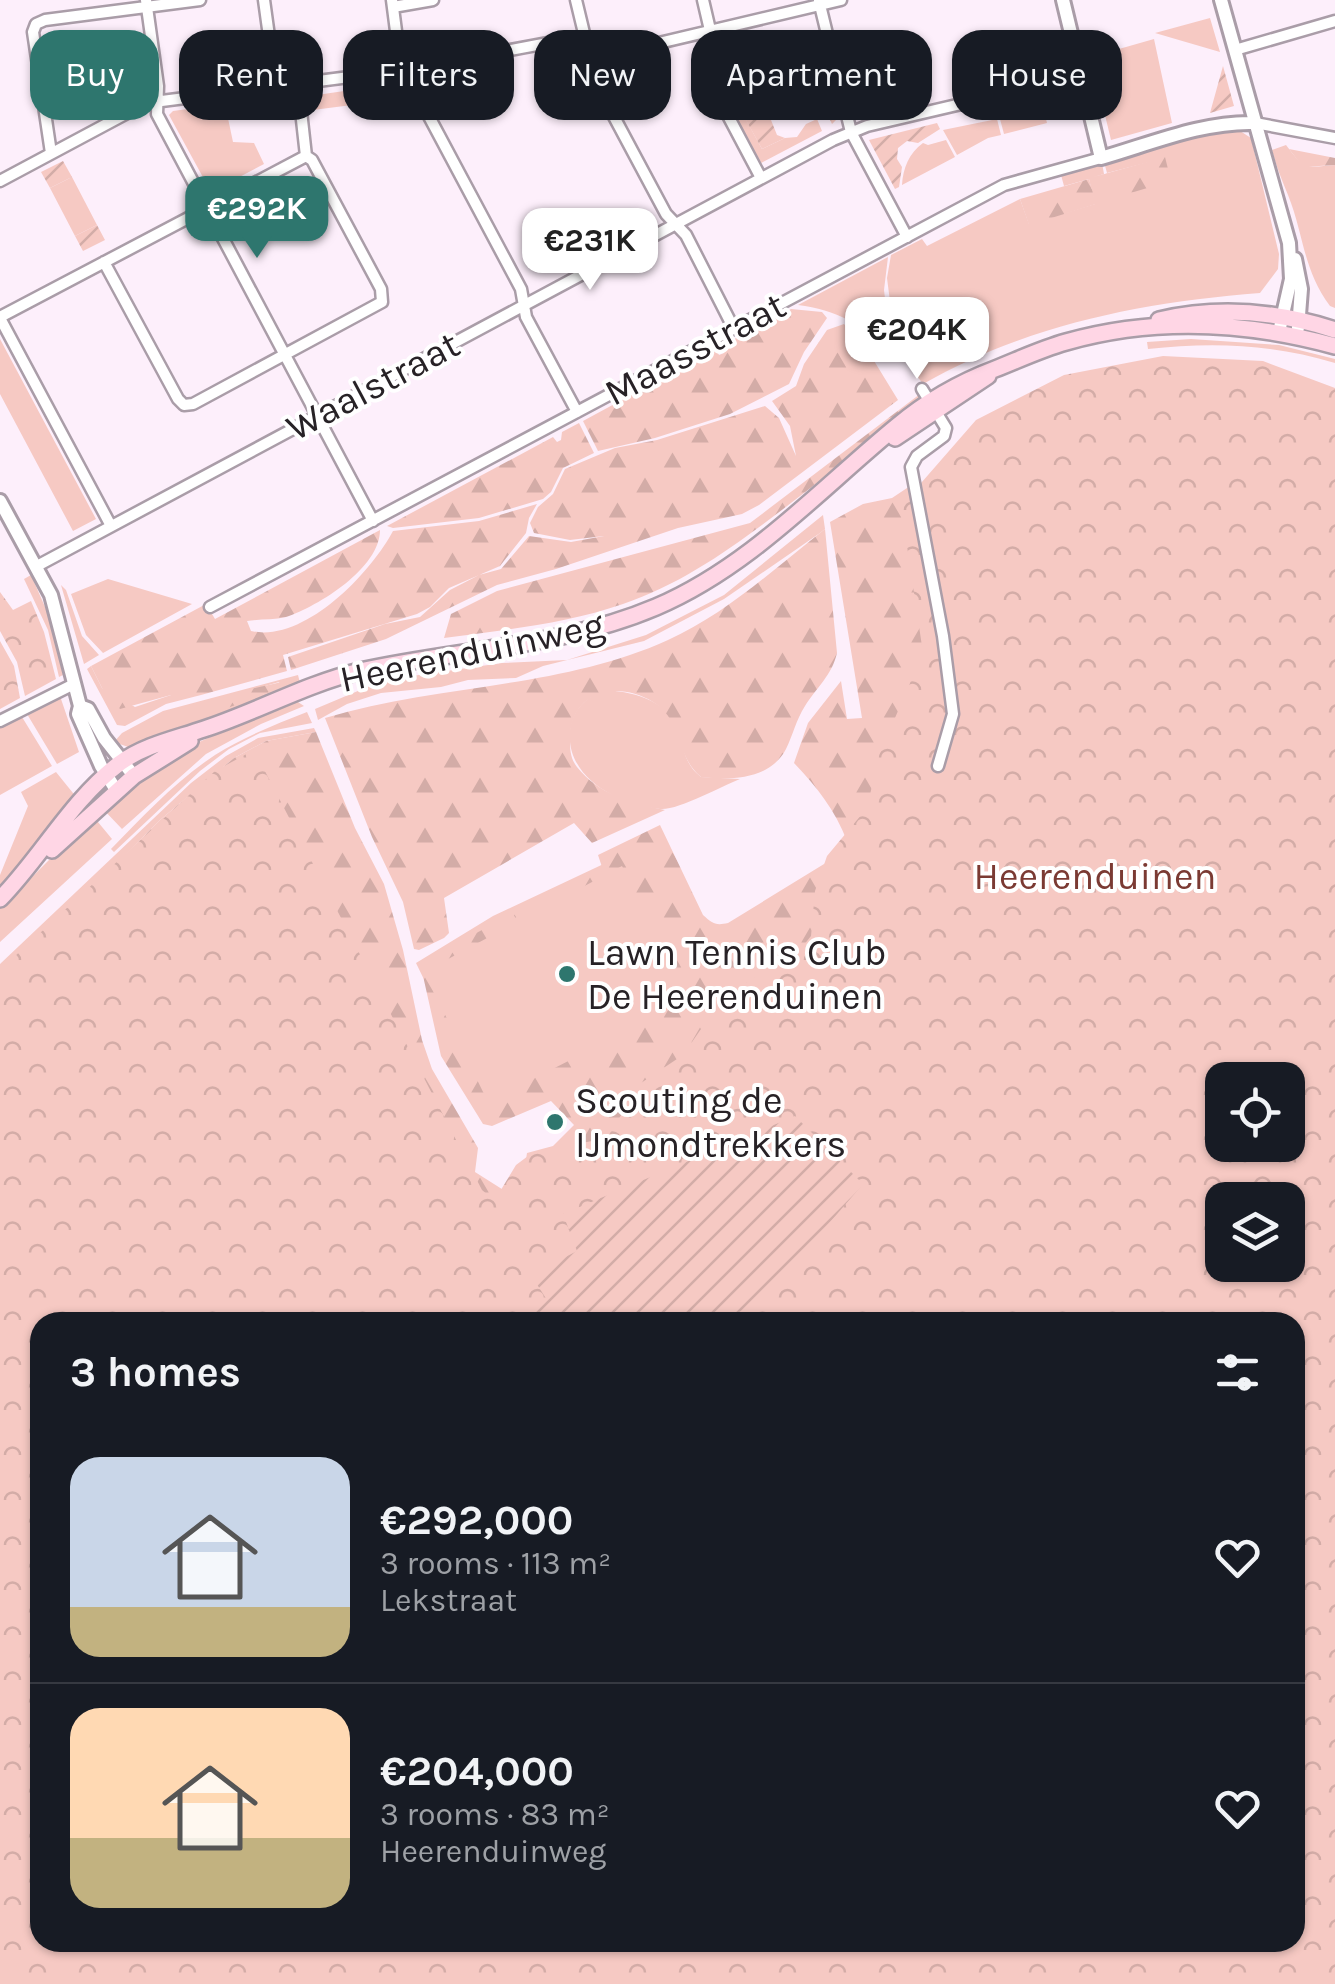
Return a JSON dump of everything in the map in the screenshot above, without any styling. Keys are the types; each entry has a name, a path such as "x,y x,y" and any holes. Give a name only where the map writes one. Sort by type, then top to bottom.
{"main road":[{"name":"Heerenduinweg","path":"0,899 26,872 64,820 122,762 153,746 354,673 411,660 543,641 656,608 736,562 930,400 984,381 995,369 1062,343 1136,327 1281,324 1335,330"},
{"name":"Heerenduinweg","path":"1298,328 1335,346"},
{"name":"Heerenduinweg","path":"26,872 35,868 116,790 205,729"}],"street":[{"path":"51,153 33,32 36,24 146,3 200,0"},
{"path":"264,0 268,30"},
{"path":"396,30 392,4 433,0"},
{"path":"576,0 584,30"},
{"path":"703,0 710,30 841,0"},
{"path":"1063,0 1070,30"},
{"path":"1221,0 1300,279 1298,328"},
{"path":"820,2 851,132 907,237"},
{"path":"146,3 150,30"},
{"path":"1234,50 1335,20"},
{"name":"Waalstraat","path":"37,566 851,132 952,107"},
{"path":"159,118 373,522"},
{"path":"0,181 114,120"},
{"path":"104,262 184,405 193,404 378,305 383,298 312,160 306,156 302,120"},
{"path":"431,120 521,289 526,317 576,412"},
{"path":"616,120 666,214 686,235 734,328"},
{"path":"731,120 761,178"},
{"path":"1092,120 1101,158"},
{"name":"Maasstraat","path":"210,608 1004,185 1210,128 1236,122 1255,123"},
{"path":"1255,123 1335,138"},
{"path":"111,526 0,317 306,156"},
{"path":"1281,324 1291,279 1289,243"},
{"path":"930,400 946,432 916,456 911,467 943,636 953,714 938,766"},
{"path":"0,501 37,566 57,612 80,706 78,714 116,790"},
{"path":"0,721 74,684"},
{"path":"80,706 88,709 134,776"}],"green space":[{"path":"1210,18 1220,52 1155,33"},
{"path":"1154,39 1172,123 1111,140 1106,120 1122,120 1122,48"},
{"path":"1223,66 1234,106 1210,113"},
{"path":"343,91 343,106 323,109 323,94"},
{"path":"179,110 179,120 228,120 233,142 254,143 264,164 211,192 169,115"},
{"path":"738,120 746,120 762,149 797,137 806,124 817,120 822,131 761,163"},
{"path":"746,120 771,120 777,135 785,138 762,149"},
{"path":"997,120 1001,135 957,155 943,130"},
{"path":"1000,120 1046,120 1047,123 1004,134"},
{"path":"937,123 940,129 918,143 907,141 898,148 897,159 902,167 899,187 895,189 869,140"},
{"path":"1237,129 1251,138 1279,254 1278,269 1260,293 1172,303 1086,320 1003,346 923,384 896,348 887,278 891,255 922,239 927,246 1020,199 1029,224 1095,204 1089,179 1064,186 1061,175 1102,163 1104,174 1094,177 1165,158 1107,173 1104,162"},
{"path":"946,140 955,157 902,185 914,151 923,143"},
{"path":"1286,145 1306,165 1335,165 1335,308 1314,279 1272,150"},
{"path":"1289,149 1335,158 1335,165 1303,167"},
{"path":"1165,157 1171,181 1100,202 1094,177"},
{"path":"63,161 72,177 50,188 41,172"},
{"path":"72,177 97,225 75,236 50,188"},
{"path":"1089,179 1096,204 1029,225 1020,199"},
{"path":"97,225 105,240 83,251 75,236"},
{"path":"888,257 884,290 891,349 848,320 798,305"},
{"path":"791,309 822,312 827,318 789,384 730,414 598,451 583,421 716,349 719,355 724,353 725,344"},
{"path":"844,324 868,351 898,400 759,505 742,514 678,528 497,585 386,639 291,670 288,657 385,624 420,617 450,590 501,569 529,536 571,542 604,536 570,540 534,533 530,523 538,507 553,494 565,469 615,448 657,440 765,406 779,418 796,456 790,426 772,401 796,386 804,364 827,330"},
{"path":"0,339 96,519 73,531 0,394"},
{"path":"1191,339 1279,345 1335,359 1335,363 1242,346 1148,349 1147,342"},
{"name":"Heerenduinen","path":"1163,356 1263,361 1335,388 1335,1984 0,1984 0,970 215,771 254,750 482,1190 488,1195 499,1193 516,1165 532,1153 607,1138 641,1083 683,1055 710,1016 741,986 803,946 811,936 815,891 827,856 867,808 879,755 923,653 901,506 976,420 1064,375"},
{"path":"920,394 924,400 783,509 718,556 672,583 579,617 444,638 451,614 497,591 750,523"},
{"path":"579,423 594,453 563,468 543,499 479,518 387,526 553,437 557,442 561,440 562,432"},
{"path":"910,486 943,699 846,892 571,1248 0,1034 69,912 160,820 234,758 266,741 316,732 355,828 384,884 432,1069 478,1148 475,1172 505,1191 525,1166 527,1153 553,1146 574,1125 551,1101 492,1126 483,1124 441,1056 421,967 426,960 495,923 502,930 424,972 488,1102 688,1000 622,866 517,922 514,915 602,867 598,855 660,825 703,915 720,924 728,923 842,853 847,841 837,819 794,763 808,723 841,681 847,719 862,718 830,522 863,504 892,498"},
{"path":"537,504 526,533 500,566 449,588 417,614 283,655 287,671 201,695 171,695 120,709 102,688 91,666 206,604 215,619 380,530 370,558 330,595 286,617 247,621 251,631 271,632 292,626 313,616 352,585 393,531 479,521"},
{"path":"823,515 825,529 820,533 724,599 644,641 543,666 516,678 468,680 381,693 347,704 318,720 315,709 384,680 502,663 567,660 646,635 724,595"},
{"path":"825,529 837,653 779,759 749,776 701,777 687,759 663,710 639,695 611,691 598,694 578,709 572,722 570,746 575,764 606,791 665,810 592,843 574,823 444,898 449,933 414,949 403,902 372,837 325,718 411,698 542,677 627,656 710,617"},
{"path":"31,575 49,616 63,675 59,677 48,630 24,579"},
{"path":"108,579 192,604 103,653 86,635 71,594"},
{"path":"61,585 82,636 99,655 84,664"},
{"path":"0,592 13,610 31,601 56,679 25,696 17,662 0,631"},
{"path":"0,641 14,666 20,698 0,709"},
{"path":"91,666 102,688 135,707 171,695 201,695 166,704 125,726 117,725 87,669"},
{"path":"298,675 300,683 131,748 114,742 122,733 163,711","holes":["279,682 282,688 247,700 211,702"]},
{"path":"281,682 282,688 200,718 191,712 221,697"},
{"path":"603,690 646,698 665,710 677,728 688,761 701,777 740,779 668,809 628,802 598,786 576,762 570,730 581,706"},
{"path":"60,696 79,752 57,764 27,714"},
{"path":"295,700 304,706 206,754 122,829 102,808 174,753"},
{"path":"307,712 312,723 260,733 229,749 114,852 111,849 174,787 215,755 249,737"},
{"path":"22,717 52,766 0,795 0,727"},
{"path":"314,728 316,732 266,741 234,758 160,820 69,912 0,1034 0,964 191,783 226,756 258,738"},
{"path":"56,772 77,798 0,888 0,875 28,806 21,792"},
{"path":"93,816 112,839 0,942 0,909"},
{"name":"Lawn Tennis Club De Heerenduinen","path":"646,844 718,985 487,1109 416,963 493,916"},
{"path":"795,1116 863,1184 755,1309 738,1312 525,1312 547,1300 531,1275 577,1251 563,1214"}],"place":[{"name":"Lawn Tennis Club De Heerenduinen","path":"567,974"},
{"name":"Scouting de IJmondtrekkers","path":"555,1122"}]}
